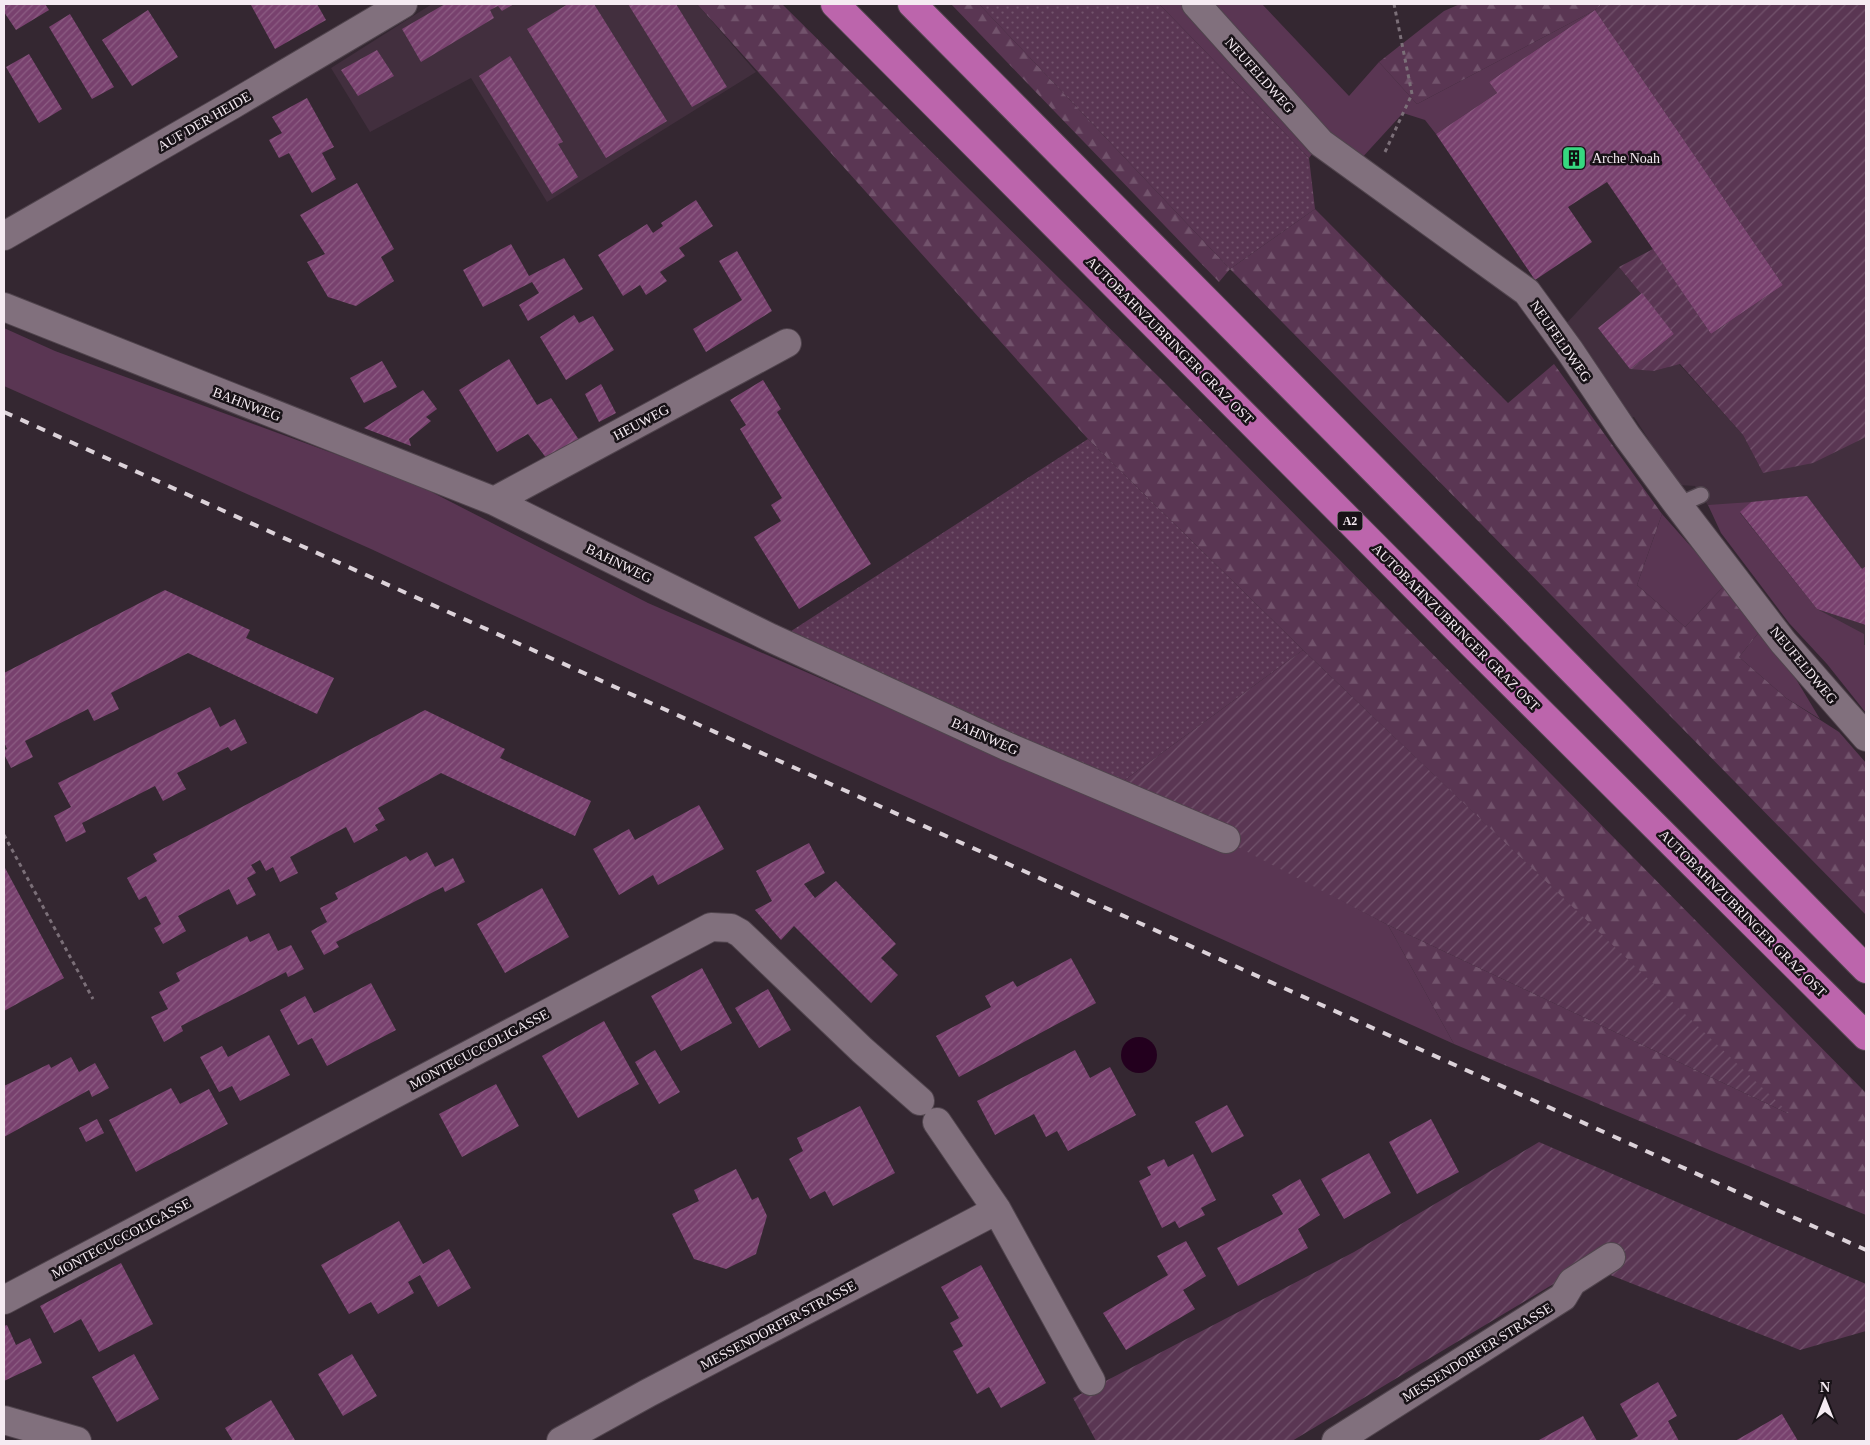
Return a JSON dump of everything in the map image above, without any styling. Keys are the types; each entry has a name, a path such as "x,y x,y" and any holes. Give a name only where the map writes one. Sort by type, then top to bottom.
{"highway":[{"name":"AUTOBAHNZUBRINGER GRAZ OST","path":"836,4 1866,1036"},
{"path":"912,4 1487,583 1866,969"}],"street":[{"name":"AUF DER HEIDE","path":"4,236 224,110 403,4"},
{"name":"NEUFELDWEG","path":"1196,4 1321,143 1527,292 1570,351 1627,436 1690,500 1783,642 1866,737"},
{"name":"BAHNWEG","path":"4,307 494,501 771,638 1006,746 1226,839"},
{"name":"HEUWEG","path":"494,501 788,343"},
{"name":"MONTECUCCOLIGASSE","path":"4,1300 711,927 731,928 740,933 862,1050 920,1101"},
{"path":"937,1122 997,1210 1092,1381"},
{"name":"MESSENDORFER STRASSE","path":"561,1441 997,1210"},
{"name":"MESSENDORFER STRASSE","path":"1336,1441 1564,1298 1572,1282 1611,1257"},
{"path":"4,1420 77,1441"}],"path":[{"path":"1372,179 1412,94 1394,4"},
{"path":"4,835 93,999"}],"shaded area":[{"path":"432,4 697,4 756,72 547,202 471,78 370,132 331,68"},
{"path":"1619,267 1674,334 1631,368 1654,371 1679,364 1743,435 1763,473 1866,437 1866,682 1711,510 1695,486 1679,485 1650,450 1649,440 1634,417 1625,418 1563,327"},
{"path":"1139,1037 1146,1038 1152,1042 1156,1048 1156,1062 1152,1068 1146,1072 1139,1073 1132,1072 1126,1068 1122,1062 1121,1055 1122,1048 1126,1042 1132,1038"}],"green space":[{"path":"697,4 782,4 1164,382 1866,1093 1866,1215 1454,1044 1388,925 1789,1114 1303,650 1088,439"},
{"path":"951,4 979,4 1230,269 1219,282"},
{"path":"979,4 1159,4 1309,158 1315,209 1230,269"},
{"path":"1159,4 1262,4 1349,96 1379,62 1417,104 1595,10 1489,82 1497,93 1436,134 1425,120 1403,113 1360,160 1321,143 1309,158"},
{"path":"1460,4 1602,4 1595,10 1417,104 1379,62 1444,11"},
{"path":"1602,4 1866,4 1866,437 1813,463 1763,473 1743,435 1680,364 1654,371 1630,369 1674,334 1619,267 1653,249 1711,334 1783,285 1595,10"},
{"path":"1315,209 1508,403 1554,364 1662,514 1637,585 1685,627 1725,585 1764,626 1739,657 1786,698 1839,732 1866,763 1866,915 1230,269"},
{"path":"4,328 55,351 414,483 648,603 1007,760 1226,839 1388,925 1454,1044 816,756 371,549 4,386"},
{"path":"1088,439 1303,650 1118,785 785,635"},
{"path":"1751,502 1740,513 1817,609 1864,634 1864,645 1866,645 1866,713 1827,664 1789,623 1721,533 1708,505"},
{"path":"1662,514 1725,585 1685,627 1637,585"},
{"path":"1764,626 1820,719 1786,698 1739,657"},
{"path":"1303,650 1791,1115 1388,925 1118,785"},
{"path":"1539,1142 1866,1284 1866,1331 1800,1350 1585,1265 1292,1441 1096,1441 1073,1398 1354,1252"}],"building":[{"path":"4,4 45,4 49,10 16,30 4,12"},
{"path":"317,4 326,20 275,49 251,5"},
{"path":"445,4 514,4 502,11 498,6 490,10 494,18 421,62 402,29"},
{"path":"568,4 594,4 667,121 606,158 527,29"},
{"path":"628,4 676,4 727,87 692,107"},
{"path":"148,10 178,57 132,86 102,40"},
{"name":"Arche Noah","path":"1595,10 1783,285 1711,334 1607,182 1568,207 1592,242 1535,280 1436,134 1497,93 1489,82"},
{"path":"70,14 114,87 92,99 49,27"},
{"path":"377,50 394,76 358,96 341,70"},
{"path":"29,54 62,109 39,123 6,67"},
{"path":"510,56 563,142 558,144 578,177 552,194 479,76"},
{"path":"307,98 334,147 322,153 336,179 312,193 289,153 279,158 269,140 282,133 272,117"},
{"path":"357,183 394,249 381,257 394,281 356,306 328,297 307,262 325,254 300,215"},
{"path":"696,200 713,226 679,248 685,256 660,272 667,281 646,295 640,285 623,296 598,255 647,224 653,233 663,226 661,223"},
{"path":"511,244 529,276 564,258 583,289 528,321 519,305 539,293 532,282 483,307 463,270"},
{"path":"737,251 772,311 706,352 693,329 742,300 719,261"},
{"path":"1642,293 1674,334 1630,369 1598,328"},
{"path":"574,315 579,323 593,316 614,350 566,380 540,337"},
{"path":"509,359 537,405 551,398 579,440 547,459 528,434 497,452 459,390"},
{"path":"382,361 397,387 364,403 350,378"},
{"path":"763,380 781,409 777,412 871,564 799,609 754,537 781,521 771,505 782,498 740,429 746,425 730,400"},
{"path":"601,384 616,413 599,422 585,394"},
{"path":"423,390 437,409 426,417 431,421 409,439 411,446 364,428"},
{"path":"1807,496 1862,569 1866,566 1866,625 1817,609 1740,512 1751,502"},
{"path":"165,590 250,630 246,638 334,678 317,714 188,653 111,693 119,709 94,721 88,709 25,741 33,757 11,768 4,754 4,750 7,749 4,742 4,673"},
{"path":"210,707 220,727 235,719 247,743 231,751 228,747 177,773 186,789 163,801 155,786 82,823 86,832 66,842 54,816 71,807 58,783"},
{"path":"425,710 505,749 500,758 591,801 575,836 441,773 378,808 385,820 375,825 378,830 354,843 346,827 290,857 298,873 280,882 273,867 266,871 260,860 251,865 256,873 247,878 256,895 237,905 229,889 178,916 186,931 163,944 154,928 161,924 146,896 139,900 127,878 157,861 153,854"},
{"path":"699,805 724,849 658,885 653,875 619,895 593,849 629,829 635,840"},
{"path":"809,843 825,873 804,884 815,898 836,881 896,944 881,958 898,975 871,1003 794,926 781,940 755,910 772,901 756,871"},
{"path":"427,852 435,867 453,858 465,882 445,892 443,887 336,942 339,947 324,955 311,931 327,922 320,908 338,899 335,893 406,856 410,861"},
{"path":"4,866 64,978 4,1011"},
{"path":"542,888 569,937 505,973 477,924"},
{"path":"269,933 278,951 291,945 304,969 288,977 286,972 181,1026 183,1031 164,1042 151,1017 168,1009 159,992 180,981 176,973 247,936 250,942"},
{"path":"1071,958 1096,1003 959,1077 936,1036 991,1007 985,996 1013,981 1017,987"},
{"path":"702,968 732,1023 681,1051 651,996"},
{"path":"371,983 396,1030 327,1066 312,1038 298,1045 280,1010 305,996 314,1013"},
{"path":"768,989 791,1030 759,1048 735,1008"},
{"path":"604,1021 639,1084 578,1118 542,1056"},
{"path":"269,1035 290,1075 240,1101 232,1086 219,1092 200,1057 222,1046 228,1057"},
{"path":"655,1050 680,1092 659,1104 635,1062"},
{"path":"1075,1050 1090,1078 1110,1067 1136,1115 1068,1151 1057,1131 1046,1137 1034,1114 995,1135 977,1101"},
{"path":"71,1057 79,1072 95,1063 109,1088 92,1097 89,1090 4,1137 4,1086 49,1064 51,1068"},
{"path":"496,1084 519,1126 462,1157 439,1114"},
{"path":"171,1088 180,1104 209,1089 228,1124 136,1172 109,1120"},
{"path":"1227,1105 1244,1136 1212,1153 1195,1122"},
{"path":"860,1106 895,1173 833,1206 825,1191 810,1199 789,1159 803,1151 797,1138"},
{"path":"97,1119 104,1133 86,1142 79,1128"},
{"path":"1431,1119 1459,1172 1417,1194 1389,1142"},
{"path":"1369,1153 1391,1193 1344,1219 1321,1179"},
{"path":"1193,1154 1216,1200 1201,1208 1205,1215 1179,1228 1175,1221 1162,1228 1139,1181 1151,1175 1147,1167 1164,1159 1168,1167"},
{"path":"736,1169 752,1200 758,1197 767,1216 756,1254 726,1269 694,1259 672,1214 699,1201 694,1190"},
{"path":"1300,1179 1320,1215 1298,1229 1308,1248 1238,1286 1217,1248 1283,1214 1272,1195"},
{"path":"399,1221 423,1264 449,1249 471,1288 438,1307 420,1275 408,1282 414,1293 378,1314 371,1302 349,1314 321,1265"},
{"path":"1186,1241 1206,1276 1183,1290 1195,1309 1126,1350 1103,1313 1168,1275 1157,1256"},
{"path":"121,1263 153,1324 99,1352 81,1319 54,1333 40,1306"},
{"path":"981,1265 1046,1383 1001,1408 989,1387 977,1394 953,1351 963,1346 950,1323 959,1318 941,1287"},
{"path":"7,1325 16,1345 30,1338 42,1363 4,1381 4,1326"},
{"path":"134,1354 159,1399 117,1422 92,1377"},
{"path":"352,1354 377,1396 343,1416 318,1374"},
{"path":"1658,1382 1677,1416 1668,1421 1679,1441 1628,1441 1638,1436 1620,1404"},
{"path":"271,1400 295,1440 233,1441 225,1428"},
{"path":"1782,1414 1798,1441 1735,1441"},
{"path":"1583,1416 1597,1441 1539,1440"}],"railway":[{"path":"4,412 1866,1250"}],"place":[{"name":"Arche Noah","path":"1574,158"}]}
